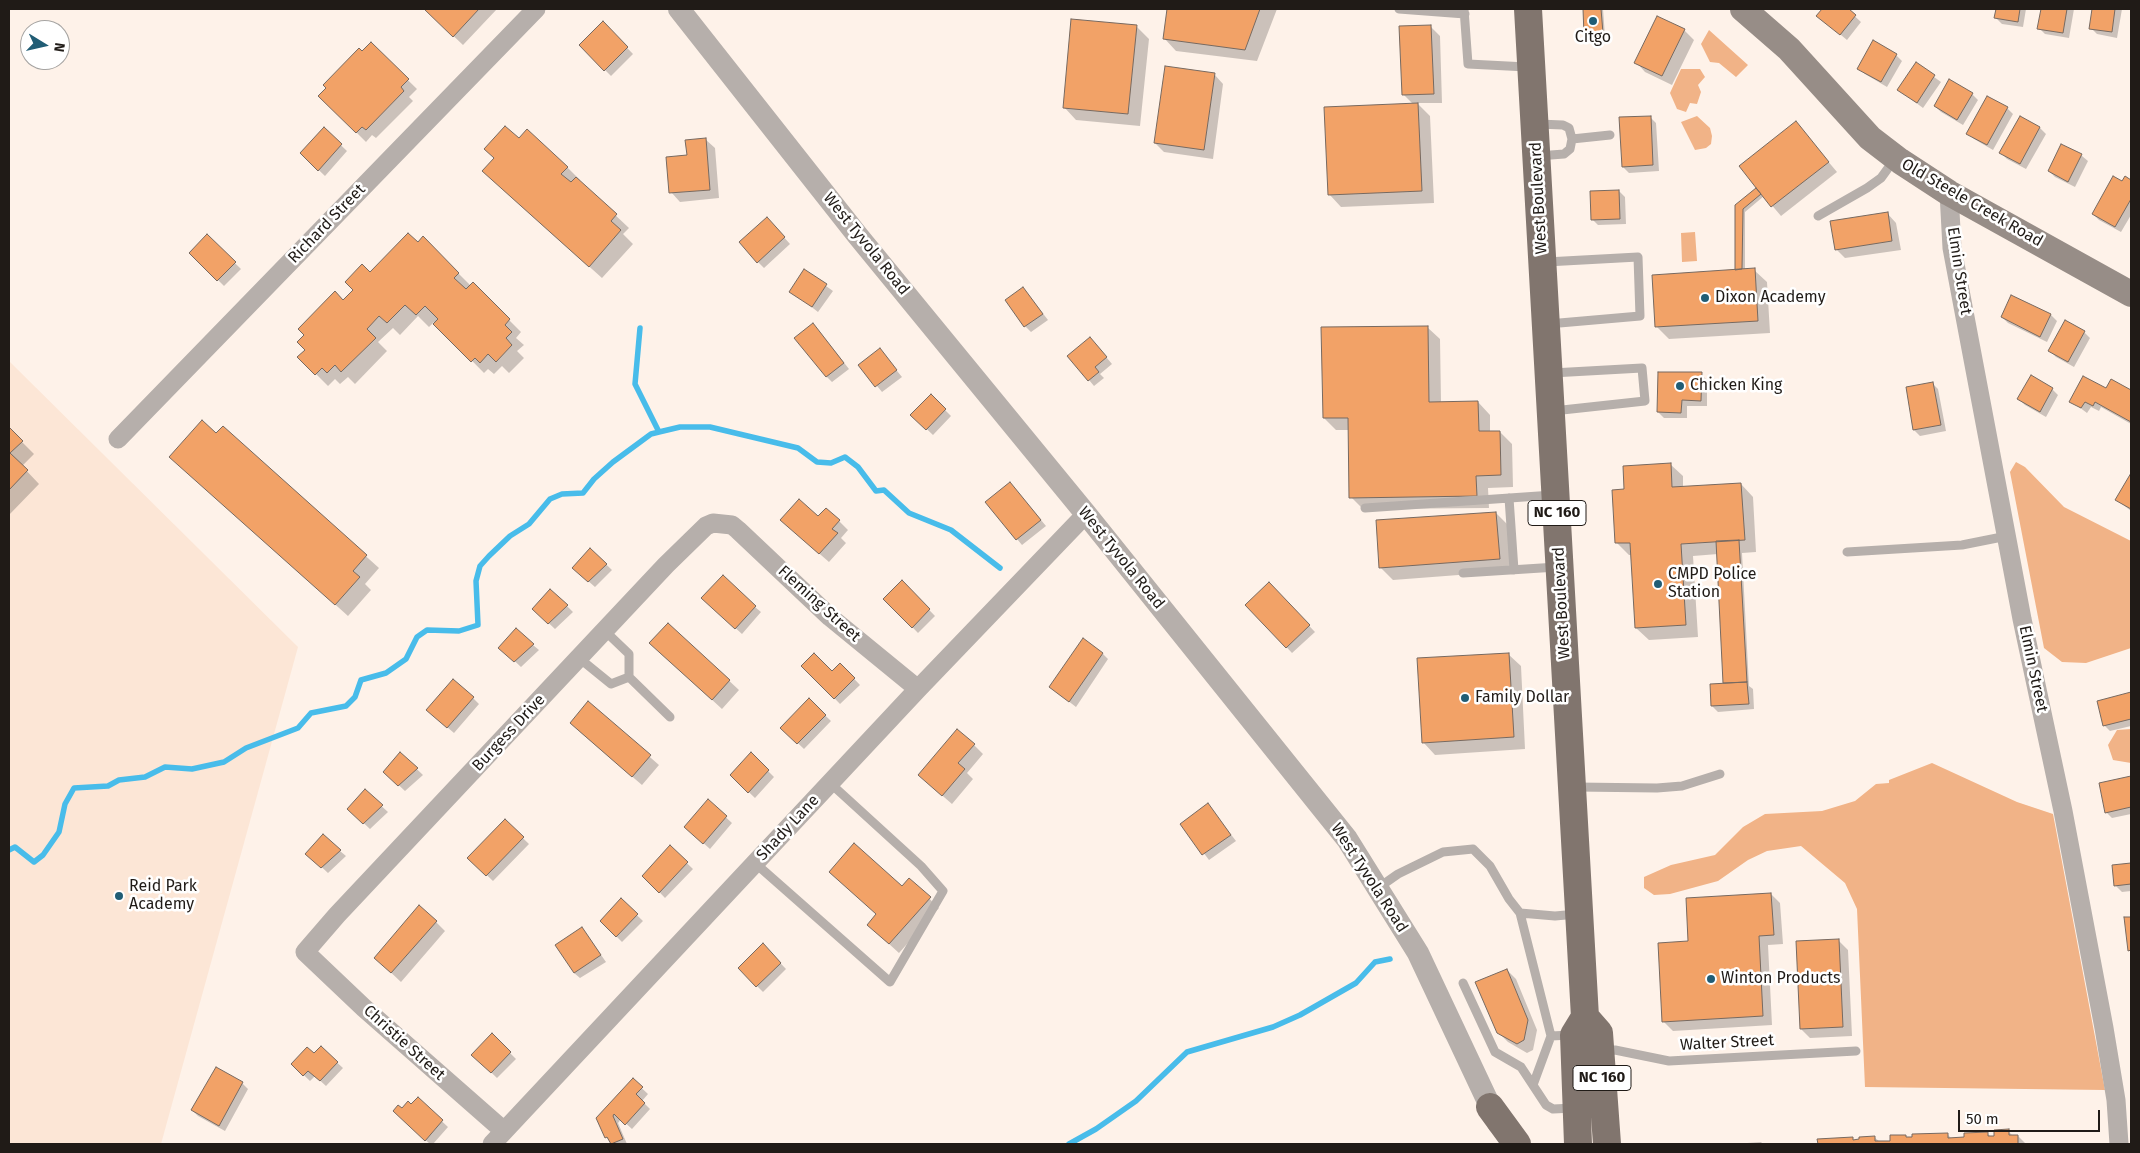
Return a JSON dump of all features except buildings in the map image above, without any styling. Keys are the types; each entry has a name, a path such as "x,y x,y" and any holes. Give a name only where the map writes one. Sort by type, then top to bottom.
{"main road":[{"name":"West Boulevard","path":"1528,9 1579,914 1570,1029 1577,1107 1578,1144"},
{"name":"Old Steele Creek Road","path":"1750,11 1789,49 1870,138 1896,158 1949,192 2131,294"},
{"name":"NC 160","path":"1570,1029 1598,1032 1607,1144"},
{"path":"1490,1107 1517,1144"}],"street":[{"name":"Richard Street","path":"118,439 536,9"},
{"name":"West Tyvola Road","path":"679,9 858,236 1086,514 1347,839 1418,953 1508,1144"},
{"name":"Elmin Street","path":"1949,192 1952,248 2022,619 2063,811 2104,1028 2116,1100 2119,1144"},
{"name":"Shady Lane","path":"498,1138 918,689 1086,514"},
{"name":"Fleming Street","path":"719,523 732,525 738,530 830,617 918,689"},
{"name":"Burgess Drive","path":"306,952 337,915 666,566 706,526 719,523"},
{"name":"Christie Street","path":"306,952 498,1138"}],"lane":[{"path":"1399,9 1465,11 1468,64 1532,67"},
{"path":"1535,124 1563,125 1569,128 1572,138 1570,149 1564,154 1537,156"},
{"path":"1572,138 1610,135"},
{"path":"1818,216 1874,183 1896,158"},
{"path":"1543,262 1638,256 1640,316 1546,324"},
{"path":"1549,373 1642,368 1645,401 1551,411"},
{"path":"1365,508 1556,495"},
{"path":"1509,498 1514,570"},
{"path":"1847,552 1962,545 2007,536"},
{"path":"1463,573 1560,566"},
{"path":"605,631 629,654 629,677 670,717"},
{"path":"579,658 611,684 629,677"},
{"path":"1573,787 1674,787 1720,774"},
{"path":"755,863 890,982 943,891 921,866 830,783"},
{"path":"1377,888 1398,874 1443,852 1473,849 1490,866 1509,900 1520,913 1570,1029 1533,1085"},
{"path":"1520,913 1555,916 1579,914"},
{"path":"1463,983 1495,1052 1521,1067 1546,1105 1553,1109 1577,1107"},
{"name":"Walter Street","path":"1601,1051 1615,1050 1669,1060 1856,1051"}],"shaded area":[{"path":"1709,30 1748,65 1736,77 1719,63 1710,62 1701,44"},
{"path":"1681,69 1700,69 1705,77 1698,85 1701,92 1697,104 1690,103 1686,112 1677,109 1670,93"},
{"path":"1697,116 1710,128 1712,136 1711,144 1706,148 1695,150 1681,122"},
{"path":"1695,232 1697,261 1682,262 1681,233"},
{"name":"Reid Park Academy","path":"9,361 298,647 161,1144 9,1144"},
{"path":"2016,462 2025,467 2064,507 2131,541 2131,648 2086,663 2062,662 2044,648 2010,472"},
{"path":"2131,729 2131,763 2113,760 2108,745 2117,730"},
{"path":"1932,763 2017,802 2053,814 2105,1090 1865,1087 1857,909 1845,883 1801,846 1767,851 1748,860 1718,881 1670,894 1654,895 1644,888 1644,877 1671,865 1715,855 1743,827 1765,814 1822,811 1855,801 1876,784 1889,783 1889,780"}],"waterway":[{"path":"640,328 635,384 659,432"},
{"path":"9,850 15,847 34,862 43,855 59,832 65,804 74,788 108,786 119,780 145,777 165,767 192,769 224,762 246,748 298,728 311,713 346,706 355,697 361,680 386,673 406,659 417,637 427,630 459,631 478,625 476,581 480,566 489,556 510,536 529,524 550,499 562,494 583,493 594,479 613,462 651,434 680,427 710,427 798,448 817,462 831,463 845,457 858,467 876,491 884,490 909,513 951,530 1000,568"},
{"path":"1069,1144 1096,1129 1136,1101 1187,1052 1273,1027 1300,1015 1356,983 1375,962 1390,959"}],"place":[{"name":"Citgo","path":"1593,21"},
{"name":"Dixon Academy","path":"1705,298"},
{"name":"Chicken King","path":"1680,386"},
{"name":"CMPD Police Station","path":"1658,584"},
{"name":"Family Dollar","path":"1465,698"},
{"name":"Reid Park Academy","path":"119,896"},
{"name":"Winton Products","path":"1711,979"}]}
